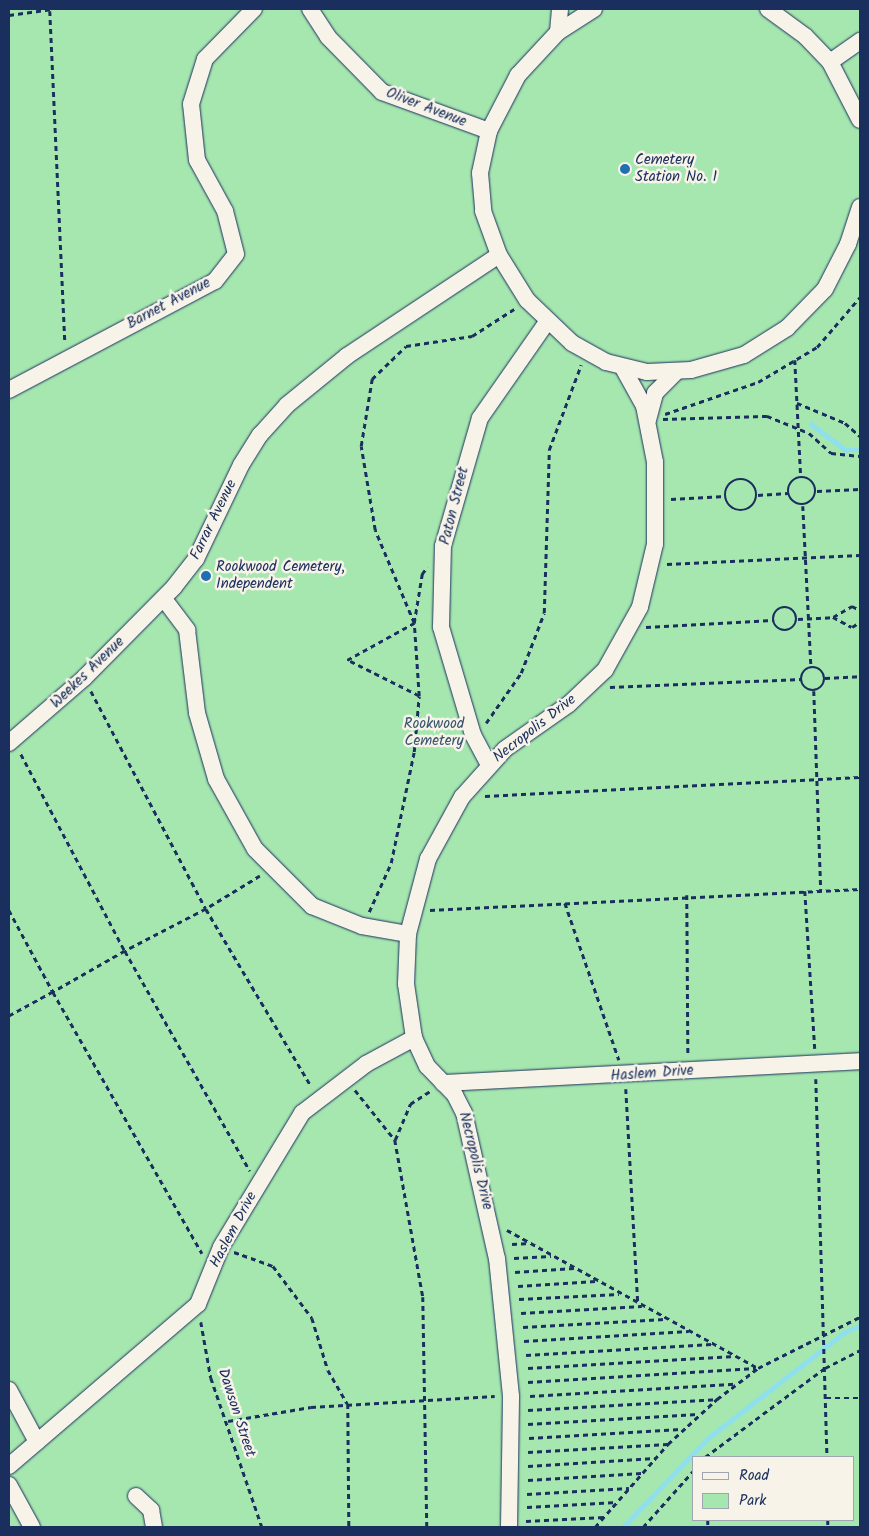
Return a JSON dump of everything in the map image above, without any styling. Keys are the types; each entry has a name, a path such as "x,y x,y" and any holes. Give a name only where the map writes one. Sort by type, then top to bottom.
{"street":[{"name":"Barnet Avenue","path":"9,390 215,280 236,254 225,211 198,160 190,104 205,59 254,9"},
{"name":"Oliver Avenue","path":"310,9 328,37 382,92 488,131"},
{"path":"558,32 560,9"},
{"path":"594,9 558,32 518,75 488,131 481,192 489,233 499,255 527,300 547,322 589,354 623,368 676,372 744,355 801,316 833,274 860,207"},
{"path":"768,9 804,36 830,62 860,120"},
{"path":"830,62 860,41"},
{"name":"Farrar Avenue","path":"164,599 196,559 255,442 287,405 363,345 499,255"},
{"name":"Paton Street","path":"489,764 473,735 441,627 443,546 480,418 547,322"},
{"name":"Necropolis Drive","path":"509,1527 511,1396 491,1228 464,1113 443,1083 427,1066 414,1038 406,984 408,934 411,911 428,859 462,797 489,764 588,688 605,670 632,627 652,564 657,499 648,420 636,386 623,368"},
{"name":"Necropolis Drive","path":"648,420 655,393 676,372"},
{"path":"164,599 186,630 197,713 216,779 255,848 312,906 362,926 408,934"},
{"name":"Weekes Avenue","path":"11,741 84,678 164,599"},
{"name":"Haslem Drive","path":"9,1466 198,1304 221,1247 302,1113 386,1051 414,1038"},
{"name":"Haslem Drive","path":"443,1083 625,1076 860,1061"},
{"path":"9,1390 37,1442"},
{"path":"9,1485 32,1527"},
{"path":"136,1496 151,1510 154,1527"}],"path":[{"path":"9,15 51,10 66,358"},
{"path":"648,420 758,382 817,347 860,297"},
{"path":"414,622 376,530 362,456 372,379 406,346 472,336 527,300"},
{"path":"473,735 496,713 521,673 544,614 549,450 581,365 589,354"},
{"path":"795,360 796,428 801,477"},
{"path":"797,403 845,423 860,436"},
{"path":"648,420 767,416 796,428 831,452 860,456"},
{"path":"801,477 813,482 817,491 814,500 803,506 794,504 788,493 792,480 801,477"},
{"path":"741,479 751,482 758,495 750,509 739,512 729,506 725,496 731,482 741,479"},
{"path":"817,491 860,489"},
{"path":"758,495 788,493"},
{"path":"657,499 725,496"},
{"path":"801,679 811,666 803,506"},
{"path":"362,926 391,862 414,752 419,696 414,622 422,574 443,546"},
{"path":"652,564 860,555"},
{"path":"797,619 788,632 777,629 773,620 777,610 784,607 797,619 833,617 852,606 860,610"},
{"path":"833,617 852,626 860,622"},
{"path":"632,627 773,620"},
{"path":"414,622 347,660 419,696"},
{"path":"811,666 821,669 826,678"},
{"path":"826,678 860,676"},
{"path":"84,678 206,909 319,1099"},
{"path":"801,679 805,688 814,691 822,687 826,678"},
{"path":"588,688 801,679"},
{"path":"814,691 821,890"},
{"path":"11,741 125,952 258,1185"},
{"path":"462,797 860,777"},
{"path":"9,1016 206,909 274,867"},
{"path":"411,911 688,895 860,889"},
{"path":"805,891 815,1063 827,1456"},
{"path":"688,895 688,1071"},
{"path":"565,903 625,1076 638,1303"},
{"path":"9,910 53,992 212,1270"},
{"path":"347,1079 394,1140 423,1297 427,1527"},
{"path":"394,1140 410,1104 443,1083"},
{"path":"491,1228 501,1227 758,1368"},
{"path":"512,1244 530,1243"},
{"path":"221,1247 273,1266 312,1318 328,1370 348,1404 348,1527"},
{"path":"514,1258 553,1256"},
{"path":"515,1272 575,1268"},
{"path":"518,1286 598,1281"},
{"path":"519,1299 621,1294"},
{"name":"Dawson Street","path":"198,1304 211,1378 228,1421 262,1527"},
{"path":"521,1313 643,1306"},
{"path":"595,1527 682,1429 717,1399 758,1368 824,1337 860,1316"},
{"path":"523,1327 667,1319"},
{"path":"524,1341 690,1331"},
{"path":"526,1355 714,1344"},
{"path":"706,1456 825,1368 860,1350"},
{"path":"528,1368 737,1356"},
{"path":"528,1382 758,1368"},
{"path":"530,1396 737,1384"},
{"path":"228,1421 348,1404 511,1396"},
{"path":"826,1398 860,1398"},
{"path":"528,1410 717,1399"},
{"path":"528,1424 699,1414"},
{"path":"529,1438 682,1429"},
{"path":"528,1452 668,1444"},
{"path":"528,1466 655,1458"},
{"path":"643,1527 692,1472"},
{"path":"528,1480 642,1473"},
{"path":"527,1494 629,1488"},
{"path":"527,1507 617,1502"},
{"path":"526,1522 604,1517"}],"green space":[{"name":"Rookwood Cemetery","path":"9,9 860,9 860,1527 9,1527"}],"waterway":[{"path":"811,424 846,450 860,450"},
{"path":"623,1527 708,1438 845,1332 860,1326"}],"place":[{"name":"Cemetery Station No. 1","path":"625,169"},
{"name":"Rookwood Cemetery, Independent","path":"206,576"}]}
